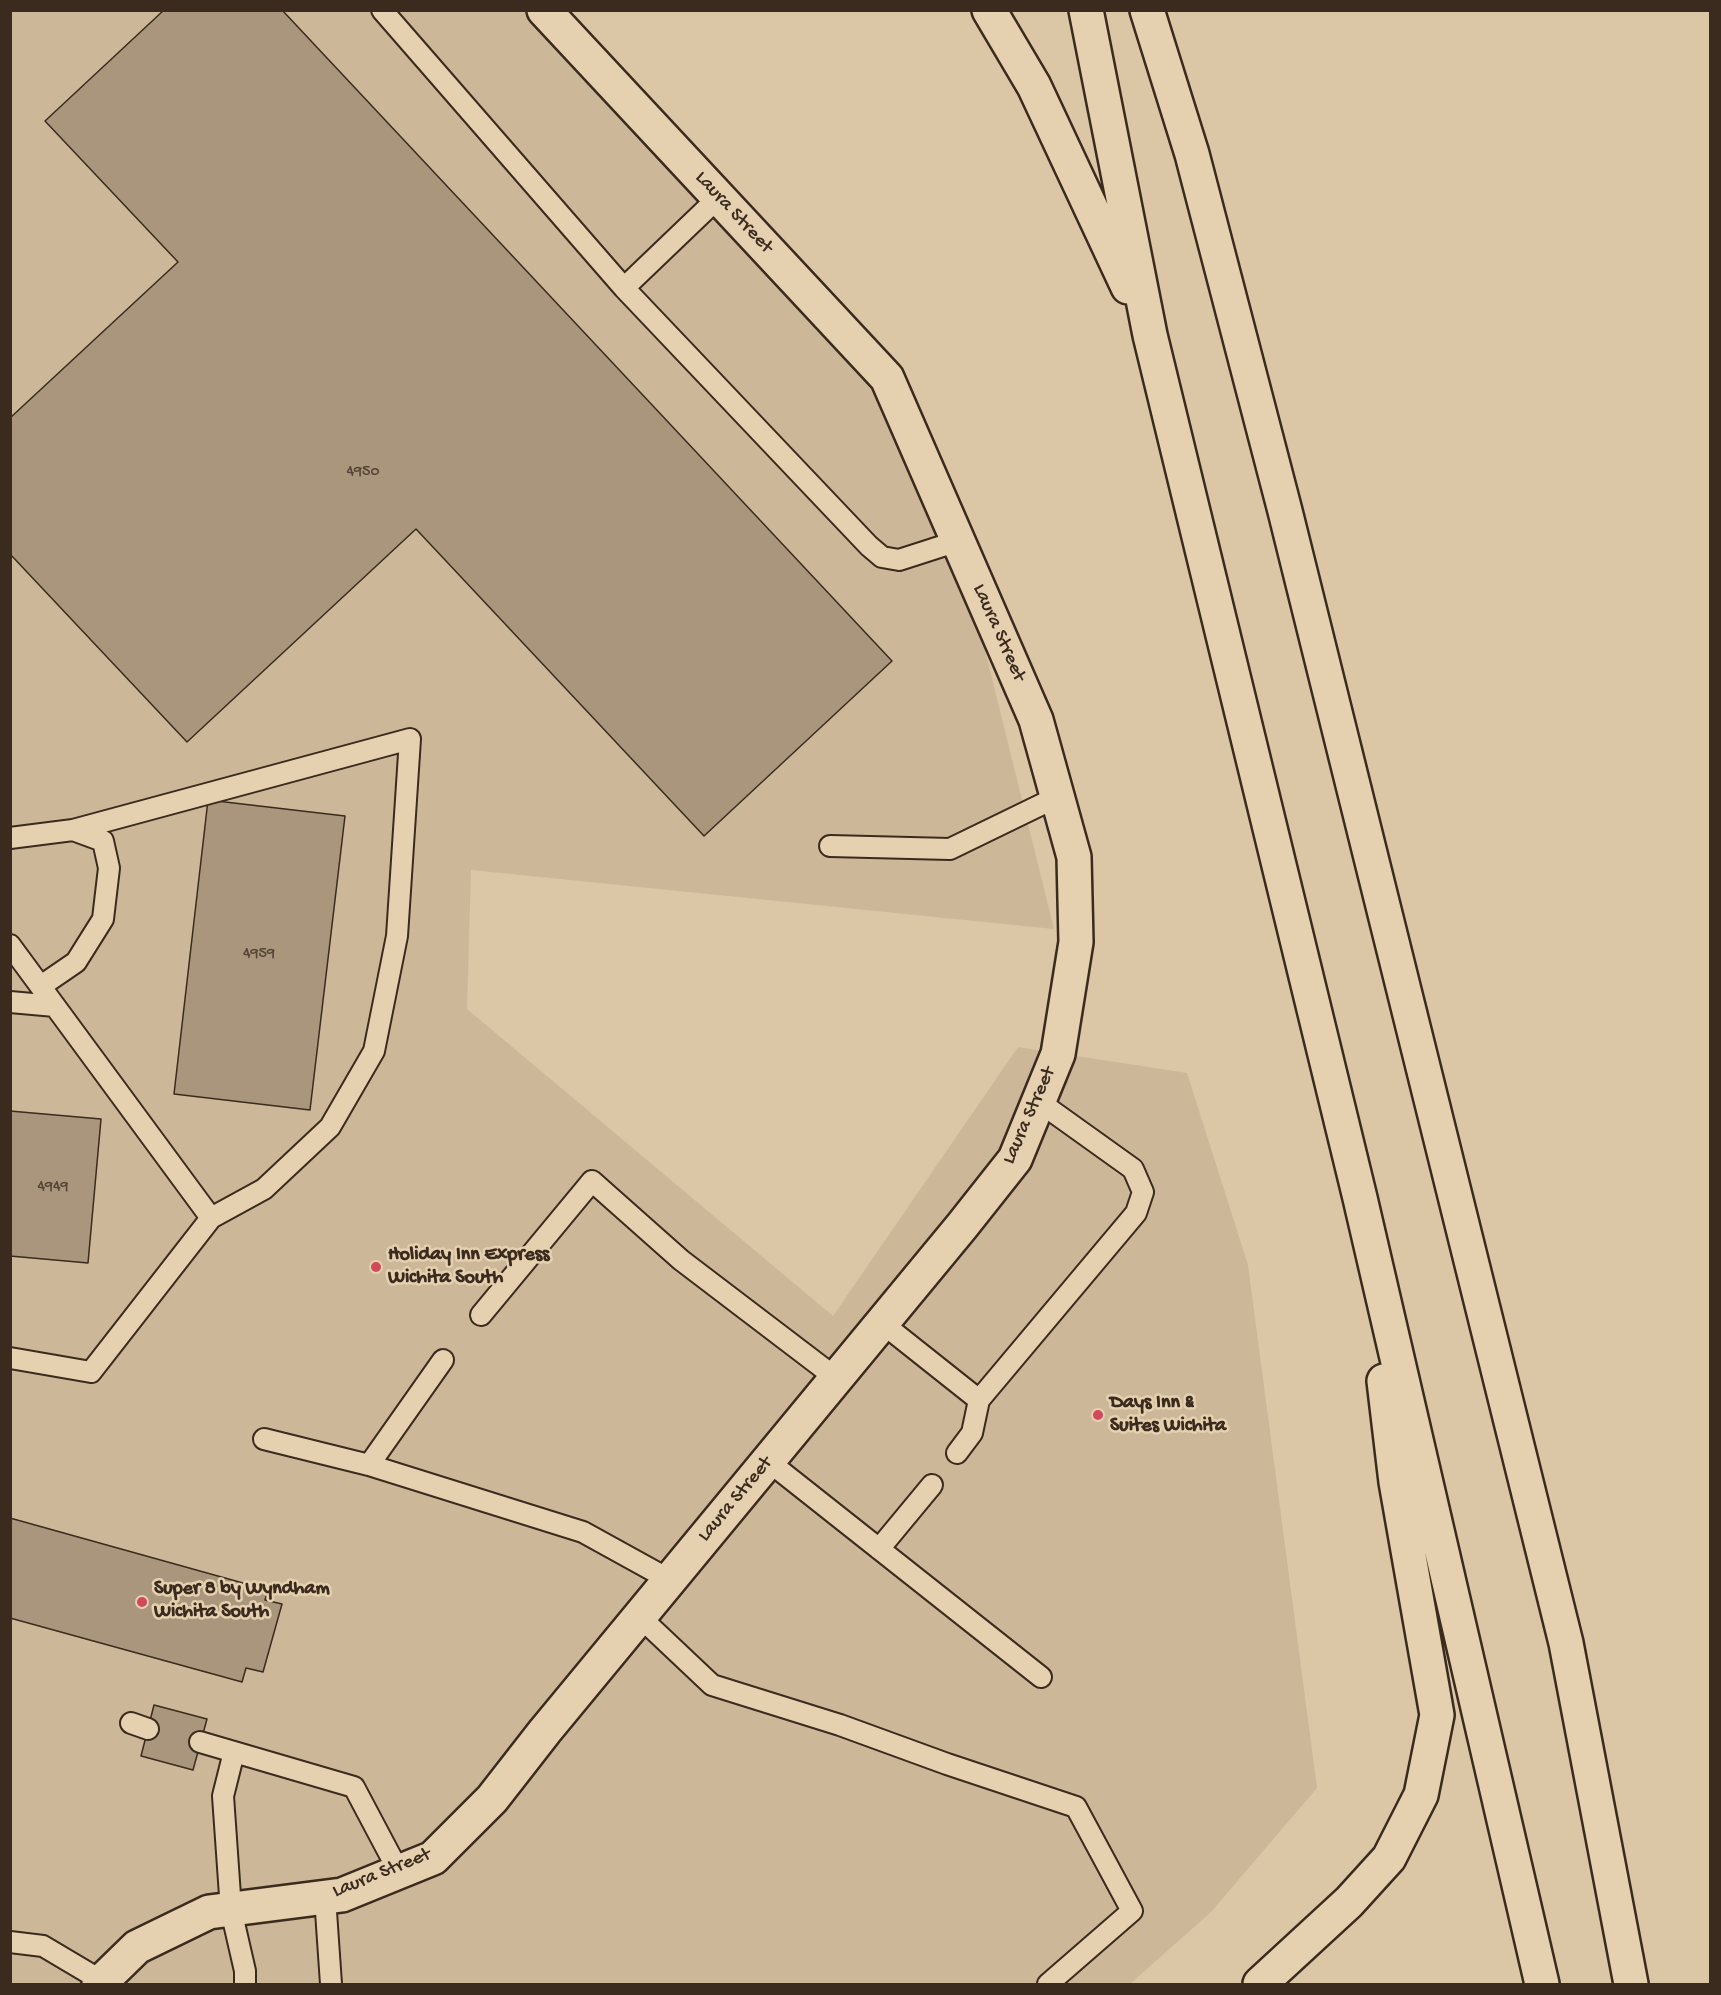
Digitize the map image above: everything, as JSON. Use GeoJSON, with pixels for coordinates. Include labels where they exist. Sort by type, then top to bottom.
{"type":"FeatureCollection","features":[{"type":"Feature","properties":{"kind":"main road","name":"Laura Street"},"geometry":{"type":"LineString","coordinates":[[101,1983],[137,1947],[209,1912],[342,1895],[433,1858],[492,1799],[1015,1159],[1058,1054],[1076,942],[1074,857],[1036,720],[887,378],[544,10]]}},
{"type":"Feature","properties":{"kind":"main road"},"geometry":{"type":"LineString","coordinates":[[989,10],[1034,86],[1150,334]]}},
{"type":"Feature","properties":{"kind":"main road"},"geometry":{"type":"LineString","coordinates":[[1086,10],[1150,334],[1360,1198],[1542,1984]]}},
{"type":"Feature","properties":{"kind":"main road"},"geometry":{"type":"LineString","coordinates":[[1147,10],[1192,154],[1285,511],[1566,1643],[1631,1984]]}},
{"type":"Feature","properties":{"kind":"main road"},"geometry":{"type":"LineString","coordinates":[[1171,10],[1192,154]]}},
{"type":"Feature","properties":{"kind":"main road"},"geometry":{"type":"LineString","coordinates":[[1260,1984],[1349,1902],[1389,1858],[1421,1795],[1437,1715],[1396,1482],[1360,1198]]}},
{"type":"Feature","properties":{"kind":"lane"},"geometry":{"type":"LineString","coordinates":[[382,10],[624,288],[869,546],[882,557],[898,560],[958,541]]}},
{"type":"Feature","properties":{"kind":"lane"},"geometry":{"type":"LineString","coordinates":[[624,288],[719,197]]}},
{"type":"Feature","properties":{"kind":"lane"},"geometry":{"type":"LineString","coordinates":[[10,838],[73,830],[410,739],[397,936],[374,1051],[330,1127],[264,1189],[211,1218],[91,1372],[10,1358]]}},
{"type":"Feature","properties":{"kind":"lane"},"geometry":{"type":"LineString","coordinates":[[830,846],[950,849],[1058,797]]}},
{"type":"Feature","properties":{"kind":"lane"},"geometry":{"type":"LineString","coordinates":[[41,986],[76,962],[103,919],[109,868],[103,841],[73,830]]}},
{"type":"Feature","properties":{"kind":"lane"},"geometry":{"type":"LineString","coordinates":[[10,945],[211,1218]]}},
{"type":"Feature","properties":{"kind":"lane"},"geometry":{"type":"LineString","coordinates":[[10,1002],[55,1006]]}},
{"type":"Feature","properties":{"kind":"lane"},"geometry":{"type":"LineString","coordinates":[[957,1453],[972,1433],[979,1400],[1136,1213],[1143,1192],[1133,1169],[1038,1101]]}},
{"type":"Feature","properties":{"kind":"lane"},"geometry":{"type":"LineString","coordinates":[[481,1315],[592,1181],[681,1260],[836,1378]]}},
{"type":"Feature","properties":{"kind":"lane"},"geometry":{"type":"LineString","coordinates":[[882,1323],[979,1400]]}},
{"type":"Feature","properties":{"kind":"lane"},"geometry":{"type":"LineString","coordinates":[[369,1465],[443,1360]]}},
{"type":"Feature","properties":{"kind":"lane"},"geometry":{"type":"LineString","coordinates":[[264,1439],[369,1465],[583,1532],[670,1580]]}},
{"type":"Feature","properties":{"kind":"lane"},"geometry":{"type":"LineString","coordinates":[[768,1461],[1041,1677]]}},
{"type":"Feature","properties":{"kind":"lane"},"geometry":{"type":"LineString","coordinates":[[879,1549],[932,1485]]}},
{"type":"Feature","properties":{"kind":"lane"},"geometry":{"type":"LineString","coordinates":[[640,1617],[712,1686],[840,1725],[1076,1807],[1132,1911],[1048,1984]]}},
{"type":"Feature","properties":{"kind":"lane"},"geometry":{"type":"LineString","coordinates":[[201,1742],[354,1787],[399,1872]]}},
{"type":"Feature","properties":{"kind":"lane"},"geometry":{"type":"LineString","coordinates":[[234,1752],[223,1796],[231,1910],[245,1971],[245,1984]]}},
{"type":"Feature","properties":{"kind":"lane"},"geometry":{"type":"LineString","coordinates":[[325,1897],[331,1984]]}},
{"type":"Feature","properties":{"kind":"lane"},"geometry":{"type":"LineString","coordinates":[[10,1942],[44,1946],[101,1983]]}},
{"type":"Feature","properties":{"kind":"shaded area"},"geometry":{"type":"Polygon","coordinates":[[[11,11],[544,11],[887,378],[958,541],[1054,929],[471,870],[467,1009],[833,1316],[1018,1047],[1187,1073],[1248,1265],[1317,1788],[1211,1912],[1130,1984],[11,1984],[11,11]]]}},
{"type":"Feature","properties":{"kind":"building"},"geometry":{"type":"Polygon","coordinates":[[[164,10],[282,10],[892,661],[704,836],[416,529],[187,742],[10,554],[10,418],[178,262],[45,121],[164,10]]]}},
{"type":"Feature","properties":{"kind":"building"},"geometry":{"type":"Polygon","coordinates":[[[208,800],[345,816],[310,1110],[174,1094],[208,800]]]}},
{"type":"Feature","properties":{"kind":"building"},"geometry":{"type":"Polygon","coordinates":[[[10,1111],[101,1119],[88,1263],[10,1256],[10,1111]]]}},
{"type":"Feature","properties":{"kind":"building","name":"Super 8 by Wyndham Wichita South"},"geometry":{"type":"Polygon","coordinates":[[[10,1518],[268,1590],[265,1600],[282,1604],[263,1672],[246,1668],[242,1682],[10,1618],[10,1518]]]}},
{"type":"Feature","properties":{"kind":"building"},"geometry":{"type":"Polygon","coordinates":[[[154,1705],[207,1719],[193,1770],[141,1756],[154,1705]]]}},
{"type":"Feature","properties":{"kind":"place","name":"Holiday Inn Express Wichita South"},"geometry":{"type":"Point","coordinates":[376,1267]}},
{"type":"Feature","properties":{"kind":"place","name":"Days Inn & Suites Wichita"},"geometry":{"type":"Point","coordinates":[1098,1415]}},
{"type":"Feature","properties":{"kind":"place","name":"Super 8 by Wyndham Wichita South"},"geometry":{"type":"Point","coordinates":[142,1602]}}]}
